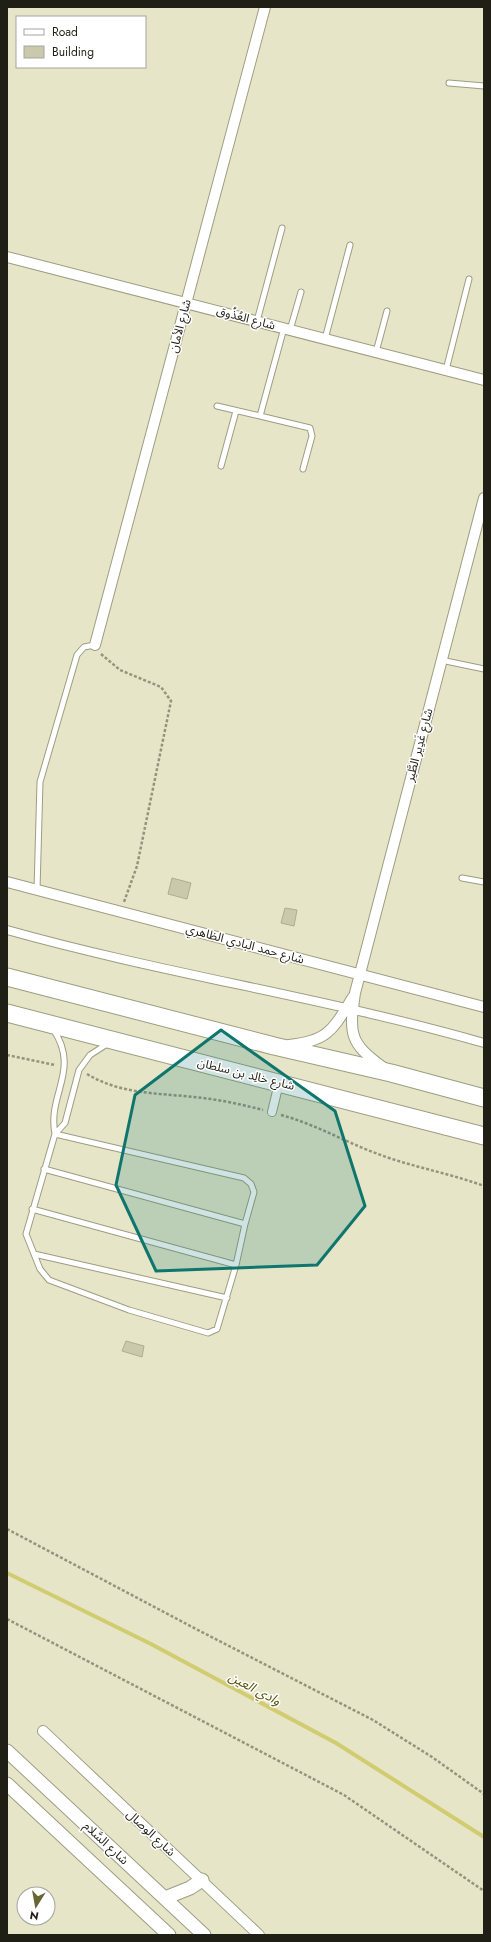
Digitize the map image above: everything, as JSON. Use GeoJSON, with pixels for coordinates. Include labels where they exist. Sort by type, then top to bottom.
{"type":"FeatureCollection","features":[{"type":"Feature","properties":{"kind":"main road"},"geometry":{"type":"LineString","coordinates":[[7,976],[274,1046],[391,1073],[484,1098]]}},
{"type":"Feature","properties":{"kind":"main road","name":"شارع خالِد بن سلطان"},"geometry":{"type":"LineString","coordinates":[[7,1013],[484,1136]]}},
{"type":"Feature","properties":{"kind":"street","name":"شارع الأمان"},"geometry":{"type":"LineString","coordinates":[[95,645],[265,7]]}},
{"type":"Feature","properties":{"kind":"street","name":"شارع العُذُوق"},"geometry":{"type":"LineString","coordinates":[[7,257],[484,380]]}},
{"type":"Feature","properties":{"kind":"street","name":"شارع غَدِير الطَّير"},"geometry":{"type":"LineString","coordinates":[[274,1046],[309,1043],[322,1036],[337,1023],[350,1008],[484,498]]}},
{"type":"Feature","properties":{"kind":"street","name":"شارع حمد البادي الظاهري"},"geometry":{"type":"LineString","coordinates":[[7,882],[484,1007]]}},
{"type":"Feature","properties":{"kind":"street"},"geometry":{"type":"LineString","coordinates":[[7,930],[137,962],[350,1008],[484,1043]]}},
{"type":"Feature","properties":{"kind":"street","name":"شارع غَدِير الطَّير"},"geometry":{"type":"LineString","coordinates":[[350,1008],[353,1036],[359,1048],[391,1073]]}},
{"type":"Feature","properties":{"kind":"street"},"geometry":{"type":"LineString","coordinates":[[272,1112],[279,1083]]}},
{"type":"Feature","properties":{"kind":"street","name":"شارع الوصال"},"geometry":{"type":"LineString","coordinates":[[43,1731],[259,1935]]}},
{"type":"Feature","properties":{"kind":"street","name":"شارع السَّلام"},"geometry":{"type":"LineString","coordinates":[[7,1751],[204,1935]]}},
{"type":"Feature","properties":{"kind":"street","name":"شارع السَّلام"},"geometry":{"type":"LineString","coordinates":[[7,1784],[169,1935]]}},
{"type":"Feature","properties":{"kind":"street"},"geometry":{"type":"LineString","coordinates":[[164,1898],[184,1890],[202,1880]]}},
{"type":"Feature","properties":{"kind":"lane"},"geometry":{"type":"LineString","coordinates":[[449,83],[484,86]]}},
{"type":"Feature","properties":{"kind":"lane"},"geometry":{"type":"LineString","coordinates":[[257,321],[282,228]]}},
{"type":"Feature","properties":{"kind":"lane"},"geometry":{"type":"LineString","coordinates":[[325,339],[350,244]]}},
{"type":"Feature","properties":{"kind":"lane"},"geometry":{"type":"LineString","coordinates":[[446,370],[469,279]]}},
{"type":"Feature","properties":{"kind":"lane"},"geometry":{"type":"LineString","coordinates":[[260,416],[287,329],[301,292]]}},
{"type":"Feature","properties":{"kind":"lane"},"geometry":{"type":"LineString","coordinates":[[376,352],[387,311]]}},
{"type":"Feature","properties":{"kind":"lane"},"geometry":{"type":"LineString","coordinates":[[217,406],[310,428],[312,436],[303,469]]}},
{"type":"Feature","properties":{"kind":"lane"},"geometry":{"type":"LineString","coordinates":[[221,466],[236,411]]}},
{"type":"Feature","properties":{"kind":"lane"},"geometry":{"type":"LineString","coordinates":[[38,890],[42,774],[76,655],[84,648],[95,645]]}},
{"type":"Feature","properties":{"kind":"lane"},"geometry":{"type":"LineString","coordinates":[[442,660],[484,669]]}},
{"type":"Feature","properties":{"kind":"lane"},"geometry":{"type":"LineString","coordinates":[[462,878],[484,882]]}},
{"type":"Feature","properties":{"kind":"lane"},"geometry":{"type":"LineString","coordinates":[[46,1023],[53,1030],[62,1045],[65,1068],[52,1120],[55,1134]]}},
{"type":"Feature","properties":{"kind":"lane"},"geometry":{"type":"LineString","coordinates":[[55,1134],[244,1178],[251,1184],[254,1192],[236,1265],[217,1329],[208,1333],[129,1310],[49,1280],[40,1269],[26,1234],[32,1209],[55,1134],[65,1123],[79,1070],[94,1052],[106,1044],[116,1041]]}},
{"type":"Feature","properties":{"kind":"lane"},"geometry":{"type":"LineString","coordinates":[[44,1169],[245,1224]]}},
{"type":"Feature","properties":{"kind":"lane"},"geometry":{"type":"LineString","coordinates":[[32,1209],[236,1265]]}},
{"type":"Feature","properties":{"kind":"lane"},"geometry":{"type":"LineString","coordinates":[[34,1254],[227,1298]]}},
{"type":"Feature","properties":{"kind":"path"},"geometry":{"type":"LineString","coordinates":[[95,645],[106,659],[120,670],[161,687],[171,701],[137,866],[120,911]]}},
{"type":"Feature","properties":{"kind":"path"},"geometry":{"type":"LineString","coordinates":[[7,1055],[65,1068]]}},
{"type":"Feature","properties":{"kind":"path"},"geometry":{"type":"LineString","coordinates":[[79,1070],[99,1081],[136,1091],[218,1100],[272,1112],[320,1128],[376,1154],[402,1163],[436,1171],[484,1186]]}},
{"type":"Feature","properties":{"kind":"path"},"geometry":{"type":"LineString","coordinates":[[7,1529],[196,1629],[373,1720],[432,1757],[484,1794]]}},
{"type":"Feature","properties":{"kind":"path"},"geometry":{"type":"LineString","coordinates":[[7,1619],[344,1795],[484,1891]]}},
{"type":"Feature","properties":{"kind":"highlighted area"},"geometry":{"type":"Polygon","coordinates":[[[221,1030],[335,1111],[365,1206],[317,1265],[156,1271],[116,1185],[135,1095],[221,1030]]]}},
{"type":"Feature","properties":{"kind":"building"},"geometry":{"type":"Polygon","coordinates":[[[172,878],[191,883],[187,899],[168,894],[172,878]]]}},
{"type":"Feature","properties":{"kind":"building"},"geometry":{"type":"Polygon","coordinates":[[[285,908],[297,910],[294,926],[281,923],[285,908]]]}},
{"type":"Feature","properties":{"kind":"building"},"geometry":{"type":"Polygon","coordinates":[[[126,1341],[144,1346],[142,1357],[122,1351],[126,1341]]]}},
{"type":"Feature","properties":{"kind":"waterway","name":"وادي العين"},"geometry":{"type":"LineString","coordinates":[[7,1573],[151,1644],[336,1743],[484,1837]]}}]}
